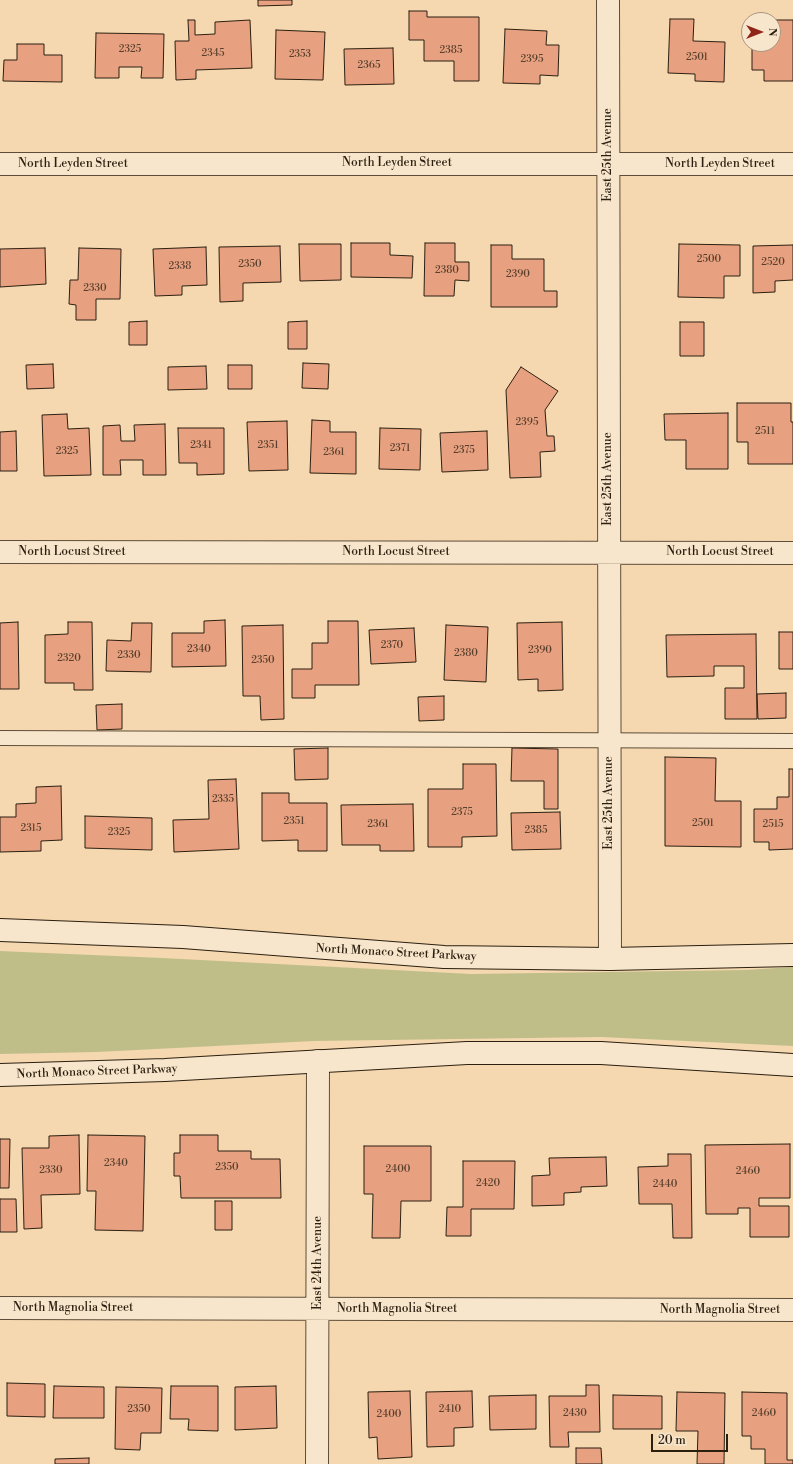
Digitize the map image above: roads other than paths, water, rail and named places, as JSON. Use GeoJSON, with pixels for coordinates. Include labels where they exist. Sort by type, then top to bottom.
{"type":"FeatureCollection","features":[{"type":"Feature","properties":{"kind":"street","name":"East 25th Avenue"},"geometry":{"type":"LineString","coordinates":[[608,0],[610,959]]}},
{"type":"Feature","properties":{"kind":"street","name":"North Leyden Street"},"geometry":{"type":"LineString","coordinates":[[0,164],[793,164]]}},
{"type":"Feature","properties":{"kind":"street","name":"North Locust Street"},"geometry":{"type":"LineString","coordinates":[[0,552],[793,552]]}},
{"type":"Feature","properties":{"kind":"street","name":"North Monaco Street Parkway"},"geometry":{"type":"LineString","coordinates":[[0,930],[183,938],[444,957],[610,959],[793,955]]}},
{"type":"Feature","properties":{"kind":"street","name":"North Monaco Street Parkway"},"geometry":{"type":"LineString","coordinates":[[0,1075],[165,1070],[467,1053],[602,1053],[793,1065]]}},
{"type":"Feature","properties":{"kind":"street","name":"East 24th Avenue"},"geometry":{"type":"LineString","coordinates":[[317,1464],[318,1062]]}},
{"type":"Feature","properties":{"kind":"street","name":"North Magnolia Street"},"geometry":{"type":"LineString","coordinates":[[0,1308],[793,1310]]}},
{"type":"Feature","properties":{"kind":"lane"},"geometry":{"type":"LineString","coordinates":[[0,738],[793,742]]}}]}
